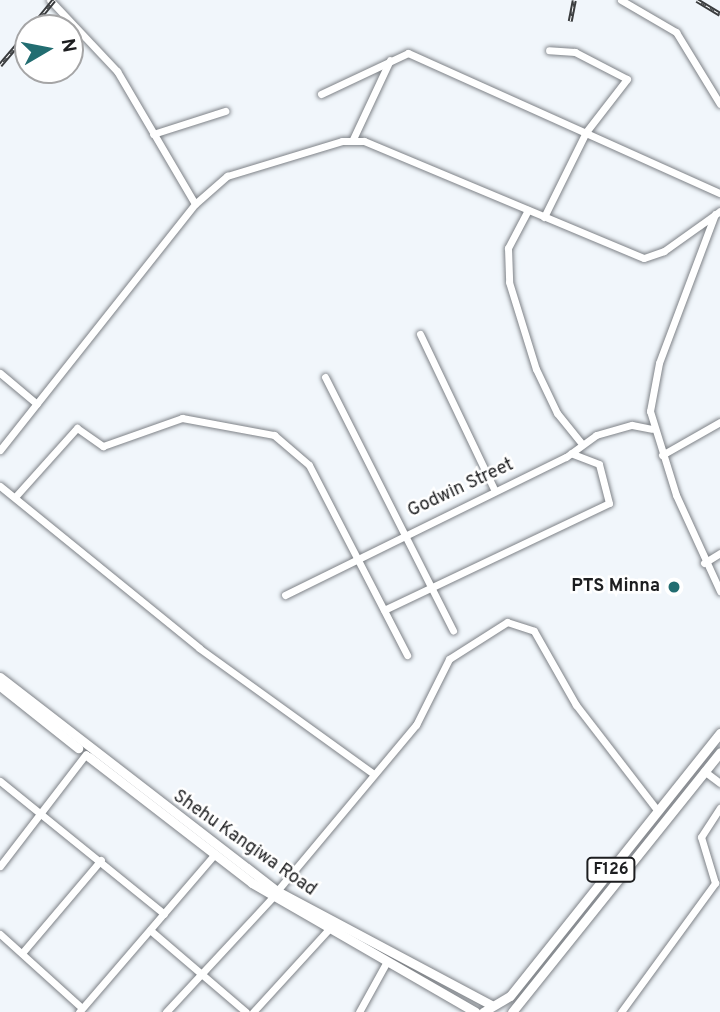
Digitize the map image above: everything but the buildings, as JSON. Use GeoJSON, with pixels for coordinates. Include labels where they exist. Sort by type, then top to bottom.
{"type":"FeatureCollection","features":[{"type":"Feature","properties":{"kind":"main road","name":"Shehu Kangiwa Road"},"geometry":{"type":"LineString","coordinates":[[0,677],[275,894],[495,1004]]}},
{"type":"Feature","properties":{"kind":"main road","name":"Shehu Kangiwa Road"},"geometry":{"type":"LineString","coordinates":[[0,686],[213,856],[328,930],[475,1012]]}},
{"type":"Feature","properties":{"kind":"main road","name":"F126"},"geometry":{"type":"LineString","coordinates":[[483,1012],[495,1004],[604,879],[720,733]]}},
{"type":"Feature","properties":{"kind":"main road","name":"F126"},"geometry":{"type":"LineString","coordinates":[[495,1004],[511,1012],[720,752]]}},
{"type":"Feature","properties":{"kind":"main road"},"geometry":{"type":"LineString","coordinates":[[604,879],[613,886]]}},
{"type":"Feature","properties":{"kind":"street"},"geometry":{"type":"LineString","coordinates":[[50,0],[100,49],[195,204]]}},
{"type":"Feature","properties":{"kind":"street"},"geometry":{"type":"LineString","coordinates":[[621,0],[676,32],[720,104]]}},
{"type":"Feature","properties":{"kind":"street"},"geometry":{"type":"LineString","coordinates":[[544,217],[586,132],[626,76],[569,50],[549,50]]}},
{"type":"Feature","properties":{"kind":"street"},"geometry":{"type":"LineString","coordinates":[[321,94],[394,54],[408,53],[720,193]]}},
{"type":"Feature","properties":{"kind":"street"},"geometry":{"type":"LineString","coordinates":[[353,139],[394,54]]}},
{"type":"Feature","properties":{"kind":"street"},"geometry":{"type":"LineString","coordinates":[[153,134],[225,111]]}},
{"type":"Feature","properties":{"kind":"street"},"geometry":{"type":"LineString","coordinates":[[0,450],[195,204],[227,176],[353,139],[644,258],[664,251],[718,212]]}},
{"type":"Feature","properties":{"kind":"street"},"geometry":{"type":"LineString","coordinates":[[528,210],[508,248],[509,282],[536,369],[557,413],[582,444]]}},
{"type":"Feature","properties":{"kind":"street"},"geometry":{"type":"LineString","coordinates":[[718,212],[659,363],[651,395],[652,429],[704,564],[720,591]]}},
{"type":"Feature","properties":{"kind":"street"},"geometry":{"type":"LineString","coordinates":[[420,334],[495,491]]}},
{"type":"Feature","properties":{"kind":"street"},"geometry":{"type":"LineString","coordinates":[[0,373],[37,404]]}},
{"type":"Feature","properties":{"kind":"street"},"geometry":{"type":"LineString","coordinates":[[324,377],[453,630]]}},
{"type":"Feature","properties":{"kind":"street"},"geometry":{"type":"LineString","coordinates":[[15,497],[77,428],[103,446],[169,419],[228,422],[274,435],[299,454],[358,557],[407,655]]}},
{"type":"Feature","properties":{"kind":"street"},"geometry":{"type":"LineString","coordinates":[[662,455],[720,422]]}},
{"type":"Feature","properties":{"kind":"street","name":"Godwin Street"},"geometry":{"type":"LineString","coordinates":[[285,595],[403,533],[571,453],[582,444],[623,427],[652,429]]}},
{"type":"Feature","properties":{"kind":"street"},"geometry":{"type":"LineString","coordinates":[[384,610],[609,503],[599,464],[571,453]]}},
{"type":"Feature","properties":{"kind":"street"},"geometry":{"type":"LineString","coordinates":[[0,486],[199,648],[372,772]]}},
{"type":"Feature","properties":{"kind":"street"},"geometry":{"type":"LineString","coordinates":[[704,564],[720,553]]}},
{"type":"Feature","properties":{"kind":"street"},"geometry":{"type":"LineString","coordinates":[[166,1012],[205,975],[275,894],[372,772],[416,725],[449,659],[517,620],[534,631],[576,705],[658,811]]}},
{"type":"Feature","properties":{"kind":"street"},"geometry":{"type":"LineString","coordinates":[[0,866],[86,754]]}},
{"type":"Feature","properties":{"kind":"street"},"geometry":{"type":"LineString","coordinates":[[704,771],[720,783]]}},
{"type":"Feature","properties":{"kind":"street"},"geometry":{"type":"LineString","coordinates":[[0,780],[39,815],[101,860],[164,914]]}},
{"type":"Feature","properties":{"kind":"street"},"geometry":{"type":"LineString","coordinates":[[621,1012],[681,939],[718,875],[701,838],[720,808]]}},
{"type":"Feature","properties":{"kind":"street"},"geometry":{"type":"LineString","coordinates":[[0,934],[81,1010],[213,856]]}},
{"type":"Feature","properties":{"kind":"street"},"geometry":{"type":"LineString","coordinates":[[22,953],[101,860]]}},
{"type":"Feature","properties":{"kind":"street"},"geometry":{"type":"LineString","coordinates":[[150,930],[246,1012]]}},
{"type":"Feature","properties":{"kind":"street"},"geometry":{"type":"LineString","coordinates":[[253,1012],[328,930]]}},
{"type":"Feature","properties":{"kind":"street"},"geometry":{"type":"LineString","coordinates":[[359,1012],[386,963]]}},
{"type":"Feature","properties":{"kind":"railway"},"geometry":{"type":"LineString","coordinates":[[42,14],[54,0]]}},
{"type":"Feature","properties":{"kind":"railway"},"geometry":{"type":"LineString","coordinates":[[570,21],[574,0]]}},
{"type":"Feature","properties":{"kind":"railway"},"geometry":{"type":"LineString","coordinates":[[697,0],[720,14]]}},
{"type":"Feature","properties":{"kind":"railway"},"geometry":{"type":"LineString","coordinates":[[0,65],[14,48]]}},
{"type":"Feature","properties":{"kind":"place","name":"PTS Minna"},"geometry":{"type":"Point","coordinates":[674,587]}}]}
